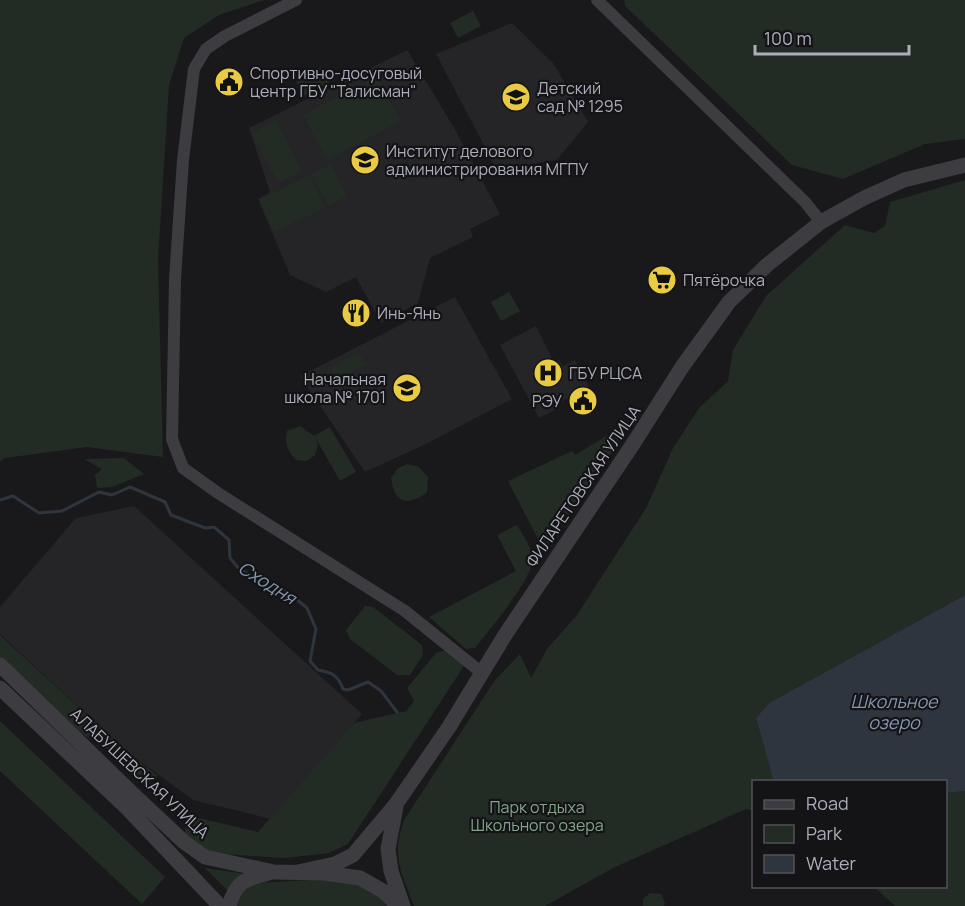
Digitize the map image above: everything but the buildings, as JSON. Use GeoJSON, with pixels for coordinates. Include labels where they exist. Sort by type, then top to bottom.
{"type":"FeatureCollection","features":[{"type":"Feature","properties":{"kind":"street"},"geometry":{"type":"LineString","coordinates":[[296,0],[225,36],[206,49],[194,69],[183,160],[175,279],[172,439],[183,468],[218,493],[405,611],[482,673]]}},
{"type":"Feature","properties":{"kind":"street"},"geometry":{"type":"LineString","coordinates":[[597,0],[805,202],[821,222]]}},
{"type":"Feature","properties":{"kind":"street","name":"ФИЛАРЕТОВСКАЯ УЛИЦА"},"geometry":{"type":"LineString","coordinates":[[298,872],[335,864],[353,855],[396,804],[454,719],[682,367],[729,302],[767,265],[821,222],[864,198],[904,180],[965,165]]}},
{"type":"Feature","properties":{"kind":"street","name":"АЛАБУШЕВСКАЯ УЛИЦА"},"geometry":{"type":"LineString","coordinates":[[0,665],[184,842],[205,857],[274,872],[360,878],[382,891],[398,906]]}},
{"type":"Feature","properties":{"kind":"street","name":"АЛАБУШЕВСКАЯ УЛИЦА"},"geometry":{"type":"LineString","coordinates":[[0,688],[127,808],[220,906]]}},
{"type":"Feature","properties":{"kind":"street","name":"ФИЛАРЕТОВСКАЯ УЛИЦА"},"geometry":{"type":"LineString","coordinates":[[396,804],[388,849],[391,872],[403,906]]}},
{"type":"Feature","properties":{"kind":"street","name":"АЛАБУШЕВСКАЯ УЛИЦА"},"geometry":{"type":"LineString","coordinates":[[229,906],[234,890],[246,879],[274,872]]}},
{"type":"Feature","properties":{"kind":"shaded area","name":"Детский сад № 1295"},"geometry":{"type":"Polygon","coordinates":[[[512,23],[553,63],[588,122],[557,160],[497,170],[436,54],[512,23]]]}},
{"type":"Feature","properties":{"kind":"shaded area","name":"Институт делового администрирования МГПУ"},"geometry":{"type":"Polygon","coordinates":[[[407,50],[453,126],[500,214],[470,229],[473,237],[430,258],[418,303],[381,323],[356,277],[326,292],[290,275],[258,199],[270,192],[249,128],[407,50]]]}},
{"type":"Feature","properties":{"kind":"shaded area","name":"Начальная школа № 1701"},"geometry":{"type":"Polygon","coordinates":[[[455,297],[512,399],[426,444],[365,472],[300,376],[455,297]]]}},
{"type":"Feature","properties":{"kind":"shaded area","name":"ГБУ РЦСА"},"geometry":{"type":"Polygon","coordinates":[[[536,326],[554,362],[559,360],[563,366],[575,360],[589,387],[553,406],[555,410],[539,418],[500,345],[536,326]]]}},
{"type":"Feature","properties":{"kind":"shaded area"},"geometry":{"type":"Polygon","coordinates":[[[134,506],[362,714],[271,819],[193,800],[125,750],[0,634],[0,607],[76,518],[134,506]]]}},
{"type":"Feature","properties":{"kind":"green space"},"geometry":{"type":"Polygon","coordinates":[[[0,0],[264,0],[219,15],[184,38],[169,85],[158,259],[163,457],[87,447],[5,458],[0,461],[0,0]]]}},
{"type":"Feature","properties":{"kind":"green space"},"geometry":{"type":"Polygon","coordinates":[[[624,0],[965,0],[965,139],[925,144],[843,179],[792,165],[625,6],[624,0]]]}},
{"type":"Feature","properties":{"kind":"green space"},"geometry":{"type":"Polygon","coordinates":[[[473,11],[481,26],[458,38],[450,23],[473,11]]]}},
{"type":"Feature","properties":{"kind":"green space"},"geometry":{"type":"Polygon","coordinates":[[[321,67],[329,82],[304,96],[296,81],[321,67]]]}},
{"type":"Feature","properties":{"kind":"green space"},"geometry":{"type":"Polygon","coordinates":[[[377,76],[401,121],[327,160],[303,115],[377,76]]]}},
{"type":"Feature","properties":{"kind":"green space"},"geometry":{"type":"Polygon","coordinates":[[[276,120],[302,171],[278,183],[252,133],[276,120]]]}},
{"type":"Feature","properties":{"kind":"green space"},"geometry":{"type":"Polygon","coordinates":[[[331,164],[347,196],[328,206],[311,174],[331,164]]]}},
{"type":"Feature","properties":{"kind":"green space"},"geometry":{"type":"Polygon","coordinates":[[[310,175],[325,208],[274,232],[259,200],[310,175]]]}},
{"type":"Feature","properties":{"kind":"green space","name":"Парк отдыха Школьного озера"},"geometry":{"type":"Polygon","coordinates":[[[965,180],[965,595],[769,703],[756,718],[774,780],[752,780],[752,811],[746,809],[615,867],[545,906],[414,906],[399,864],[398,844],[404,820],[495,680],[520,654],[531,678],[547,649],[577,615],[646,508],[673,448],[699,408],[728,381],[733,350],[766,296],[845,225],[874,233],[885,226],[890,202],[965,180]]]}},
{"type":"Feature","properties":{"kind":"green space"},"geometry":{"type":"Polygon","coordinates":[[[509,292],[520,311],[501,321],[491,302],[509,292]]]}},
{"type":"Feature","properties":{"kind":"green space"},"geometry":{"type":"Polygon","coordinates":[[[359,353],[365,365],[338,379],[331,367],[359,353]]]}},
{"type":"Feature","properties":{"kind":"green space"},"geometry":{"type":"Polygon","coordinates":[[[300,426],[314,436],[330,427],[356,472],[340,481],[315,437],[318,445],[315,455],[307,461],[296,460],[287,447],[286,435],[287,431],[300,426]]]}},
{"type":"Feature","properties":{"kind":"green space"},"geometry":{"type":"Polygon","coordinates":[[[615,431],[619,442],[548,545],[540,543],[508,481],[572,451],[575,455],[615,431]]]}},
{"type":"Feature","properties":{"kind":"green space"},"geometry":{"type":"Polygon","coordinates":[[[124,458],[144,474],[112,487],[97,488],[95,475],[102,469],[84,459],[124,458]]]}},
{"type":"Feature","properties":{"kind":"green space"},"geometry":{"type":"Polygon","coordinates":[[[407,464],[419,467],[428,477],[427,493],[407,501],[399,498],[395,493],[391,478],[398,468],[407,464]]]}},
{"type":"Feature","properties":{"kind":"green space"},"geometry":{"type":"Polygon","coordinates":[[[517,525],[531,551],[533,559],[531,568],[509,605],[490,630],[475,648],[466,649],[429,617],[516,571],[497,535],[517,525]]]}},
{"type":"Feature","properties":{"kind":"green space"},"geometry":{"type":"Polygon","coordinates":[[[365,606],[373,607],[422,645],[423,655],[410,675],[397,675],[350,639],[346,630],[365,606]]]}},
{"type":"Feature","properties":{"kind":"green space"},"geometry":{"type":"Polygon","coordinates":[[[0,635],[126,751],[158,776],[148,784],[109,750],[76,730],[0,658],[0,635]]]}},
{"type":"Feature","properties":{"kind":"green space"},"geometry":{"type":"Polygon","coordinates":[[[446,650],[464,666],[348,844],[329,853],[284,858],[207,853],[185,834],[186,815],[258,832],[354,723],[406,711],[414,701],[407,688],[436,653],[446,650]]]}},
{"type":"Feature","properties":{"kind":"green space"},"geometry":{"type":"Polygon","coordinates":[[[0,721],[165,877],[142,904],[0,771],[0,721]]]}},
{"type":"Feature","properties":{"kind":"green space"},"geometry":{"type":"Polygon","coordinates":[[[965,791],[965,906],[895,906],[875,888],[947,888],[947,793],[965,791]]]}},
{"type":"Feature","properties":{"kind":"green space"},"geometry":{"type":"Polygon","coordinates":[[[205,868],[246,874],[229,892],[205,868]]]}},
{"type":"Feature","properties":{"kind":"green space"},"geometry":{"type":"Polygon","coordinates":[[[310,880],[342,882],[363,887],[372,891],[386,906],[235,906],[239,894],[254,883],[310,880]]]}},
{"type":"Feature","properties":{"kind":"green space"},"geometry":{"type":"Polygon","coordinates":[[[650,893],[661,894],[664,906],[643,906],[643,899],[650,893]]]}},
{"type":"Feature","properties":{"kind":"water","name":"Школьное озеро"},"geometry":{"type":"Polygon","coordinates":[[[965,595],[965,791],[947,793],[947,780],[774,780],[756,718],[769,703],[965,595]]]}},
{"type":"Feature","properties":{"kind":"waterway","name":"Сходня"},"geometry":{"type":"LineString","coordinates":[[0,500],[13,496],[39,513],[62,511],[99,492],[112,495],[130,487],[165,502],[171,515],[205,528],[214,527],[229,540],[230,558],[240,570],[289,593],[307,608],[316,629],[310,661],[318,670],[334,675],[343,689],[348,690],[368,682],[381,691],[397,712]]}},
{"type":"Feature","properties":{"kind":"place","name":"Спортивно-досуговый центр ГБУ \"Талисман\""},"geometry":{"type":"Point","coordinates":[229,82]}},
{"type":"Feature","properties":{"kind":"place","name":"Детский сад № 1295"},"geometry":{"type":"Point","coordinates":[516,97]}},
{"type":"Feature","properties":{"kind":"place","name":"Институт делового администрирования МГПУ"},"geometry":{"type":"Point","coordinates":[365,160]}},
{"type":"Feature","properties":{"kind":"place","name":"Пятёрочка"},"geometry":{"type":"Point","coordinates":[662,280]}},
{"type":"Feature","properties":{"kind":"place","name":"Инь-Янь"},"geometry":{"type":"Point","coordinates":[356,313]}},
{"type":"Feature","properties":{"kind":"place","name":"ГБУ РЦСА"},"geometry":{"type":"Point","coordinates":[548,373]}},
{"type":"Feature","properties":{"kind":"place","name":"Начальная школа № 1701"},"geometry":{"type":"Point","coordinates":[407,388]}},
{"type":"Feature","properties":{"kind":"place","name":"РЭУ"},"geometry":{"type":"Point","coordinates":[583,401]}}]}
